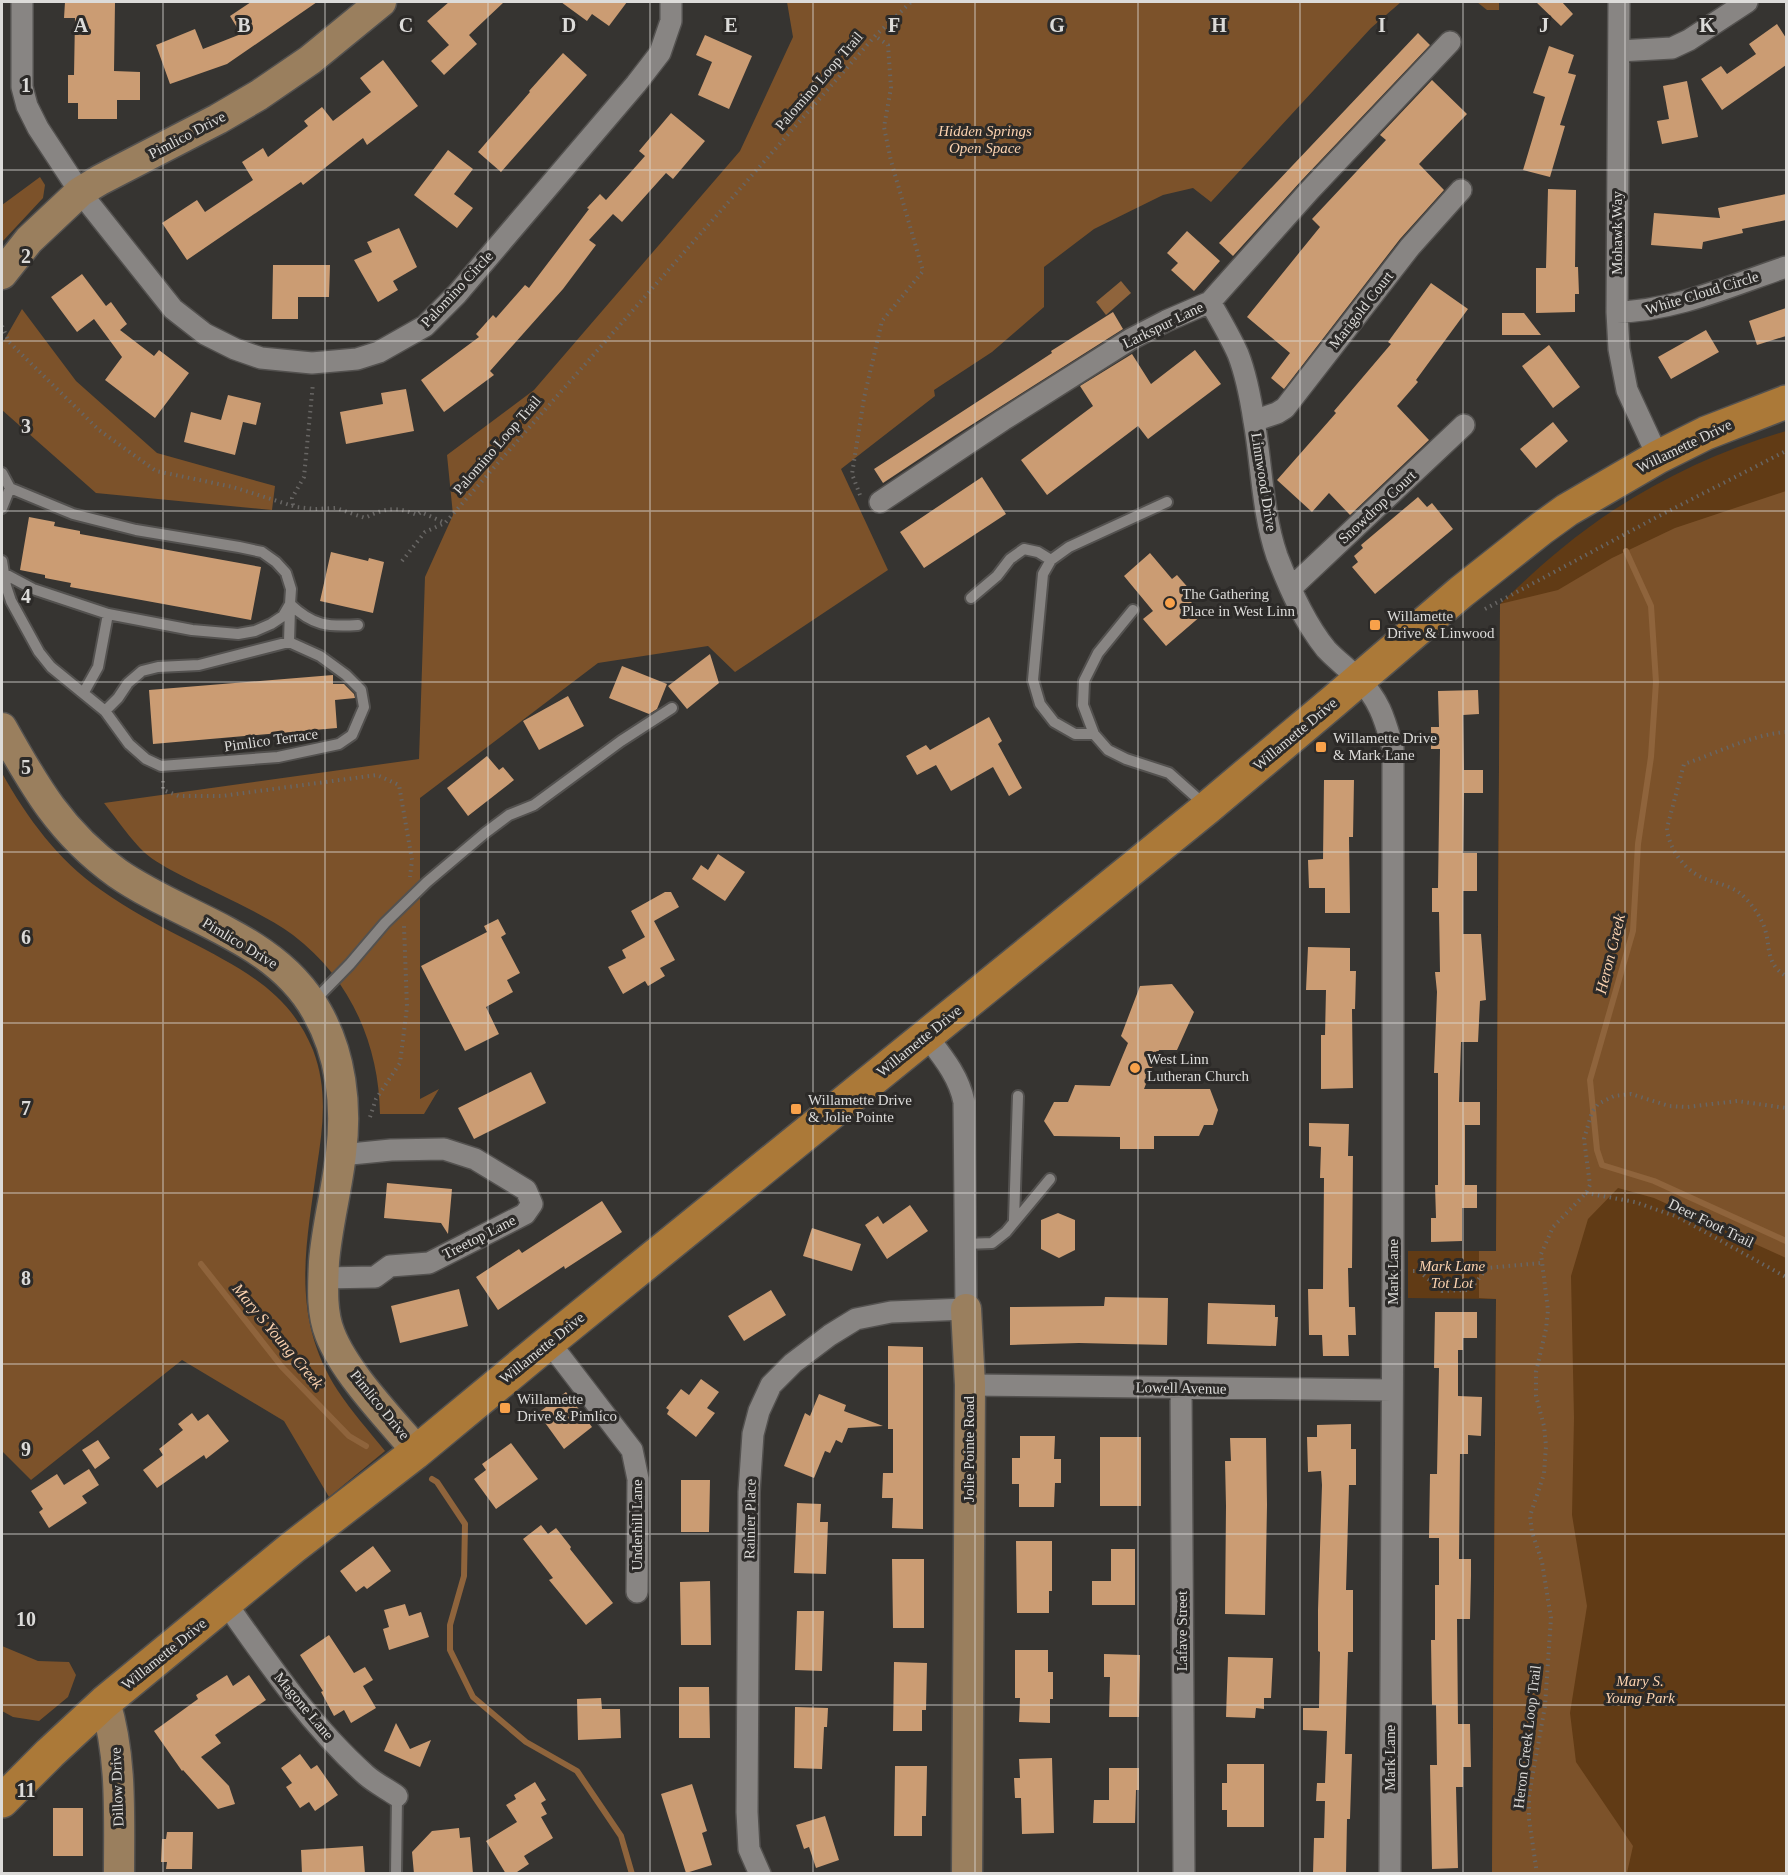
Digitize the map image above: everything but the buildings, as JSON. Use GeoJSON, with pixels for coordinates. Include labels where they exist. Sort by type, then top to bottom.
{"type":"FeatureCollection","features":[{"type":"Feature","properties":{"kind":"main road","name":"Willamette Drive"},"geometry":{"type":"LineString","coordinates":[[2,1801],[105,1702],[1207,808],[1461,592],[1567,510],[1658,457],[1706,433],[1786,402]]}},
{"type":"Feature","properties":{"kind":"street","name":"Palomino Circle"},"geometry":{"type":"LineString","coordinates":[[22,2],[22,87],[27,106],[38,128],[80,192],[173,309],[205,334],[236,349],[261,358],[312,363],[357,358],[379,352],[425,326],[457,294],[660,53],[671,21],[671,2]]}},
{"type":"Feature","properties":{"kind":"street","name":"Pimlico Drive"},"geometry":{"type":"LineString","coordinates":[[2,274],[29,240],[80,192],[259,95],[310,60],[381,2]]}},
{"type":"Feature","properties":{"kind":"street","name":"Mohawk Way"},"geometry":{"type":"LineString","coordinates":[[1619,2],[1617,312],[1619,349],[1627,390],[1658,457]]}},
{"type":"Feature","properties":{"kind":"street"},"geometry":{"type":"LineString","coordinates":[[1619,51],[1672,48],[1689,40],[1747,2]]}},
{"type":"Feature","properties":{"kind":"street","name":"Larkspur Lane"},"geometry":{"type":"LineString","coordinates":[[880,502],[1131,339],[1210,302],[1310,190],[1450,42]]}},
{"type":"Feature","properties":{"kind":"street","name":"Marigold Court"},"geometry":{"type":"LineString","coordinates":[[1254,421],[1285,408],[1410,247],[1461,190]]}},
{"type":"Feature","properties":{"kind":"street","name":"White Cloud Circle"},"geometry":{"type":"LineString","coordinates":[[1617,312],[1639,312],[1664,308],[1786,267]]}},
{"type":"Feature","properties":{"kind":"street","name":"Linnwood Drive"},"geometry":{"type":"LineString","coordinates":[[1210,302],[1239,357],[1254,421],[1264,501],[1277,554],[1311,628],[1334,658],[1359,679]]}},
{"type":"Feature","properties":{"kind":"street","name":"Snowdrop Court"},"geometry":{"type":"LineString","coordinates":[[1291,588],[1464,425]]}},
{"type":"Feature","properties":{"kind":"street","name":"Mark Lane"},"geometry":{"type":"LineString","coordinates":[[1359,679],[1376,699],[1393,748],[1390,1874]]}},
{"type":"Feature","properties":{"kind":"street","name":"Pimlico Drive"},"geometry":{"type":"LineString","coordinates":[[2,728],[51,810],[76,840],[133,883],[256,949],[282,968],[312,1003],[332,1044],[337,1061],[343,1104],[341,1155],[328,1230],[323,1278],[329,1333],[339,1352],[370,1395],[417,1451]]}},
{"type":"Feature","properties":{"kind":"street","name":"Jolie Pointe Road"},"geometry":{"type":"LineString","coordinates":[[926,1035],[951,1070],[964,1102],[966,1309],[970,1385],[967,1874]]}},
{"type":"Feature","properties":{"kind":"street","name":"Treetop Lane"},"geometry":{"type":"LineString","coordinates":[[323,1278],[375,1277],[390,1266],[429,1263],[525,1214],[532,1204],[526,1190],[475,1159],[444,1149],[391,1150],[341,1155]]}},
{"type":"Feature","properties":{"kind":"street","name":"Rainier Place"},"geometry":{"type":"LineString","coordinates":[[760,1874],[749,1849],[747,1812],[749,1492],[753,1434],[759,1411],[771,1385],[793,1363],[856,1319],[891,1312],[966,1309]]}},
{"type":"Feature","properties":{"kind":"street","name":"Underhill Lane"},"geometry":{"type":"LineString","coordinates":[[549,1342],[632,1450],[638,1479],[637,1592]]}},
{"type":"Feature","properties":{"kind":"street","name":"Lowell Avenue"},"geometry":{"type":"LineString","coordinates":[[970,1385],[1392,1390]]}},
{"type":"Feature","properties":{"kind":"street","name":"Lafave Street"},"geometry":{"type":"LineString","coordinates":[[1181,1388],[1184,1874]]}},
{"type":"Feature","properties":{"kind":"street","name":"Magone Lane"},"geometry":{"type":"LineString","coordinates":[[226,1603],[275,1672],[332,1741],[368,1776],[397,1796]]}},
{"type":"Feature","properties":{"kind":"street","name":"Dillow Drive"},"geometry":{"type":"LineString","coordinates":[[105,1702],[113,1730],[118,1763],[119,1874]]}},
{"type":"Feature","properties":{"kind":"lane"},"geometry":{"type":"LineString","coordinates":[[2,473],[10,488],[73,514],[136,530],[262,552],[286,573],[291,589],[289,642],[210,663],[158,667],[142,671],[128,683],[105,711]]}},
{"type":"Feature","properties":{"kind":"lane"},"geometry":{"type":"LineString","coordinates":[[2,508],[10,488]]}},
{"type":"Feature","properties":{"kind":"lane"},"geometry":{"type":"LineString","coordinates":[[1094,734],[1075,734],[1054,722],[1040,704],[1033,680],[1043,574],[1051,560],[1069,547],[1167,502]]}},
{"type":"Feature","properties":{"kind":"lane"},"geometry":{"type":"LineString","coordinates":[[971,598],[997,576],[1010,559],[1024,549],[1038,552],[1051,560]]}},
{"type":"Feature","properties":{"kind":"lane"},"geometry":{"type":"LineString","coordinates":[[2,561],[11,602],[39,652],[51,667],[105,711],[129,744],[146,759],[161,766]]}},
{"type":"Feature","properties":{"kind":"lane"},"geometry":{"type":"LineString","coordinates":[[3,573],[33,589],[108,614],[192,630],[238,634],[255,631],[283,616],[290,604]]}},
{"type":"Feature","properties":{"kind":"lane"},"geometry":{"type":"LineString","coordinates":[[290,604],[309,619],[319,623],[333,627],[358,625]]}},
{"type":"Feature","properties":{"kind":"lane"},"geometry":{"type":"LineString","coordinates":[[1133,610],[1098,653],[1084,681],[1083,705],[1094,734],[1108,750],[1126,759],[1169,773],[1207,808]]}},
{"type":"Feature","properties":{"kind":"lane"},"geometry":{"type":"LineString","coordinates":[[84,692],[98,667],[108,614]]}},
{"type":"Feature","properties":{"kind":"lane","name":"Pimlico Terrace"},"geometry":{"type":"LineString","coordinates":[[161,766],[278,757],[339,744],[352,735],[364,707],[362,690],[320,656],[289,642]]}},
{"type":"Feature","properties":{"kind":"lane"},"geometry":{"type":"LineString","coordinates":[[312,1003],[385,923],[435,875],[509,815],[534,805],[621,741],[672,708]]}},
{"type":"Feature","properties":{"kind":"lane"},"geometry":{"type":"LineString","coordinates":[[1014,1220],[1018,1096]]}},
{"type":"Feature","properties":{"kind":"lane"},"geometry":{"type":"LineString","coordinates":[[965,1244],[992,1243],[1006,1232],[1050,1179]]}},
{"type":"Feature","properties":{"kind":"lane"},"geometry":{"type":"LineString","coordinates":[[396,1874],[397,1796]]}},
{"type":"Feature","properties":{"kind":"path","name":"Palomino Loop Trail"},"geometry":{"type":"LineString","coordinates":[[402,561],[425,532],[444,523],[875,36],[911,2]]}},
{"type":"Feature","properties":{"kind":"path"},"geometry":{"type":"LineString","coordinates":[[875,36],[888,45],[891,88],[884,127],[891,161],[923,272],[882,321],[864,398],[852,474],[862,500],[880,502]]}},
{"type":"Feature","properties":{"kind":"path"},"geometry":{"type":"LineString","coordinates":[[2,326],[9,342],[99,430],[156,471],[233,487],[293,505],[336,508],[365,518],[382,510],[405,510],[417,515],[421,512],[444,523]]}},
{"type":"Feature","properties":{"kind":"path"},"geometry":{"type":"LineString","coordinates":[[293,505],[292,498],[304,477],[313,377]]}},
{"type":"Feature","properties":{"kind":"path"},"geometry":{"type":"LineString","coordinates":[[1479,612],[1786,451]]}},
{"type":"Feature","properties":{"kind":"path"},"geometry":{"type":"LineString","coordinates":[[1786,732],[1750,739],[1684,764],[1667,828],[1667,837],[1672,849],[1697,876],[1732,888],[1742,894],[1761,919],[1766,931],[1770,960],[1775,968],[1786,976]]}},
{"type":"Feature","properties":{"kind":"path"},"geometry":{"type":"LineString","coordinates":[[161,766],[163,790],[179,796],[222,796],[376,775],[399,785],[412,860],[404,923],[407,1007],[400,1063],[375,1099],[369,1124]]}},
{"type":"Feature","properties":{"kind":"path"},"geometry":{"type":"LineString","coordinates":[[1586,1192],[1590,1185],[1584,1139],[1592,1112],[1598,1104],[1614,1096],[1630,1094],[1669,1106],[1687,1107],[1737,1101],[1786,1108]]}},
{"type":"Feature","properties":{"kind":"path","name":"Heron Creek Loop Trail"},"geometry":{"type":"LineString","coordinates":[[1537,1874],[1529,1819],[1529,1795],[1545,1706],[1551,1618],[1542,1562],[1532,1532],[1530,1516],[1544,1474],[1546,1446],[1544,1426],[1536,1396],[1536,1372],[1548,1310],[1541,1254],[1553,1227],[1586,1192]]}},
{"type":"Feature","properties":{"kind":"path","name":"Deer Foot Trail"},"geometry":{"type":"LineString","coordinates":[[1586,1192],[1635,1202],[1678,1217],[1786,1277]]}},
{"type":"Feature","properties":{"kind":"path"},"geometry":{"type":"LineString","coordinates":[[1419,1271],[1442,1291],[1470,1290],[1487,1268],[1541,1263]]}},
{"type":"Feature","properties":{"kind":"green space","name":"Hidden Springs Open Space"},"geometry":{"type":"Polygon","coordinates":[[[787,2],[1401,2],[1371,28],[1211,202],[1193,188],[1163,195],[1094,229],[1044,267],[1044,307],[992,352],[934,390],[935,396],[841,469],[888,570],[735,672],[708,646],[598,663],[420,798],[420,1099],[439,1089],[424,1114],[380,1114],[374,1063],[367,1038],[358,1014],[330,971],[313,952],[285,929],[152,859],[134,842],[104,803],[419,759],[425,577],[453,515],[447,455],[534,390],[740,151],[793,37],[787,2]]]}},
{"type":"Feature","properties":{"kind":"green space"},"geometry":{"type":"Polygon","coordinates":[[[1477,2],[1499,2],[1499,10],[1487,10],[1477,2]]]}},
{"type":"Feature","properties":{"kind":"green space"},"geometry":{"type":"Polygon","coordinates":[[[40,177],[45,185],[43,198],[2,242],[2,205],[40,177]]]}},
{"type":"Feature","properties":{"kind":"green space"},"geometry":{"type":"Polygon","coordinates":[[[22,309],[76,381],[157,453],[275,486],[272,510],[96,493],[2,410],[2,344],[22,309]]]}},
{"type":"Feature","properties":{"kind":"green space","name":"Mary S. Young Park"},"geometry":{"type":"Polygon","coordinates":[[[1786,431],[1786,1873],[1492,1873],[1496,1299],[1408,1298],[1408,1251],[1496,1251],[1500,604],[1586,529],[1640,494],[1697,464],[1786,431]]]}},
{"type":"Feature","properties":{"kind":"green space","name":"Mary S. Young Park"},"geometry":{"type":"Polygon","coordinates":[[[1786,491],[1786,1258],[1654,1198],[1618,1188],[1588,1219],[1571,1276],[1574,1418],[1572,1515],[1587,1606],[1570,1713],[1576,1762],[1633,1846],[1627,1873],[1492,1873],[1496,1299],[1479,1298],[1479,1251],[1496,1251],[1500,604],[1558,590],[1612,558],[1675,528],[1786,491]]]}},
{"type":"Feature","properties":{"kind":"green space"},"geometry":{"type":"Polygon","coordinates":[[[2,773],[33,822],[57,852],[85,878],[122,904],[226,961],[261,983],[291,1012],[303,1029],[313,1050],[321,1079],[323,1108],[306,1253],[307,1309],[313,1336],[323,1363],[338,1391],[385,1451],[329,1497],[284,1421],[182,1360],[31,1480],[2,1451],[2,773]]]}},
{"type":"Feature","properties":{"kind":"green space"},"geometry":{"type":"Polygon","coordinates":[[[2,1646],[38,1661],[69,1662],[76,1675],[68,1697],[39,1721],[13,1717],[2,1711],[2,1646]]]}},
{"type":"Feature","properties":{"kind":"shaded area"},"geometry":{"type":"Polygon","coordinates":[[[1121,281],[1131,293],[1106,315],[1096,302],[1121,281]]]}},
{"type":"Feature","properties":{"kind":"waterway","name":"Heron Creek"},"geometry":{"type":"LineString","coordinates":[[1626,551],[1651,606],[1656,682],[1651,757],[1638,844],[1633,931],[1590,1080],[1597,1150],[1602,1165],[1654,1181],[1786,1241]]}},
{"type":"Feature","properties":{"kind":"waterway","name":"Mary S Young Creek"},"geometry":{"type":"LineString","coordinates":[[201,1264],[282,1367],[349,1436],[366,1446]]}},
{"type":"Feature","properties":{"kind":"waterway","name":"Mary S Young Creek"},"geometry":{"type":"LineString","coordinates":[[432,1479],[437,1482],[465,1524],[464,1576],[450,1625],[450,1650],[473,1697],[526,1742],[577,1771],[621,1836],[632,1874]]}},
{"type":"Feature","properties":{"kind":"place","name":"The Gathering Place in West Linn"},"geometry":{"type":"Point","coordinates":[1170,603]}},
{"type":"Feature","properties":{"kind":"place","name":"Willamette Drive & Linwood"},"geometry":{"type":"Point","coordinates":[1375,625]}},
{"type":"Feature","properties":{"kind":"place","name":"Willamette Drive & Mark Lane"},"geometry":{"type":"Point","coordinates":[1321,747]}},
{"type":"Feature","properties":{"kind":"place","name":"West Linn Lutheran Church"},"geometry":{"type":"Point","coordinates":[1135,1068]}},
{"type":"Feature","properties":{"kind":"place","name":"Willamette Drive & Jolie Pointe"},"geometry":{"type":"Point","coordinates":[796,1109]}},
{"type":"Feature","properties":{"kind":"place","name":"Willamette Drive & Pimlico"},"geometry":{"type":"Point","coordinates":[505,1408]}},
{"type":"Feature","properties":{"kind":"park label","name":"Mark Lane Tot Lot"},"geometry":{"type":"Point","coordinates":[1452,1274]}}]}
